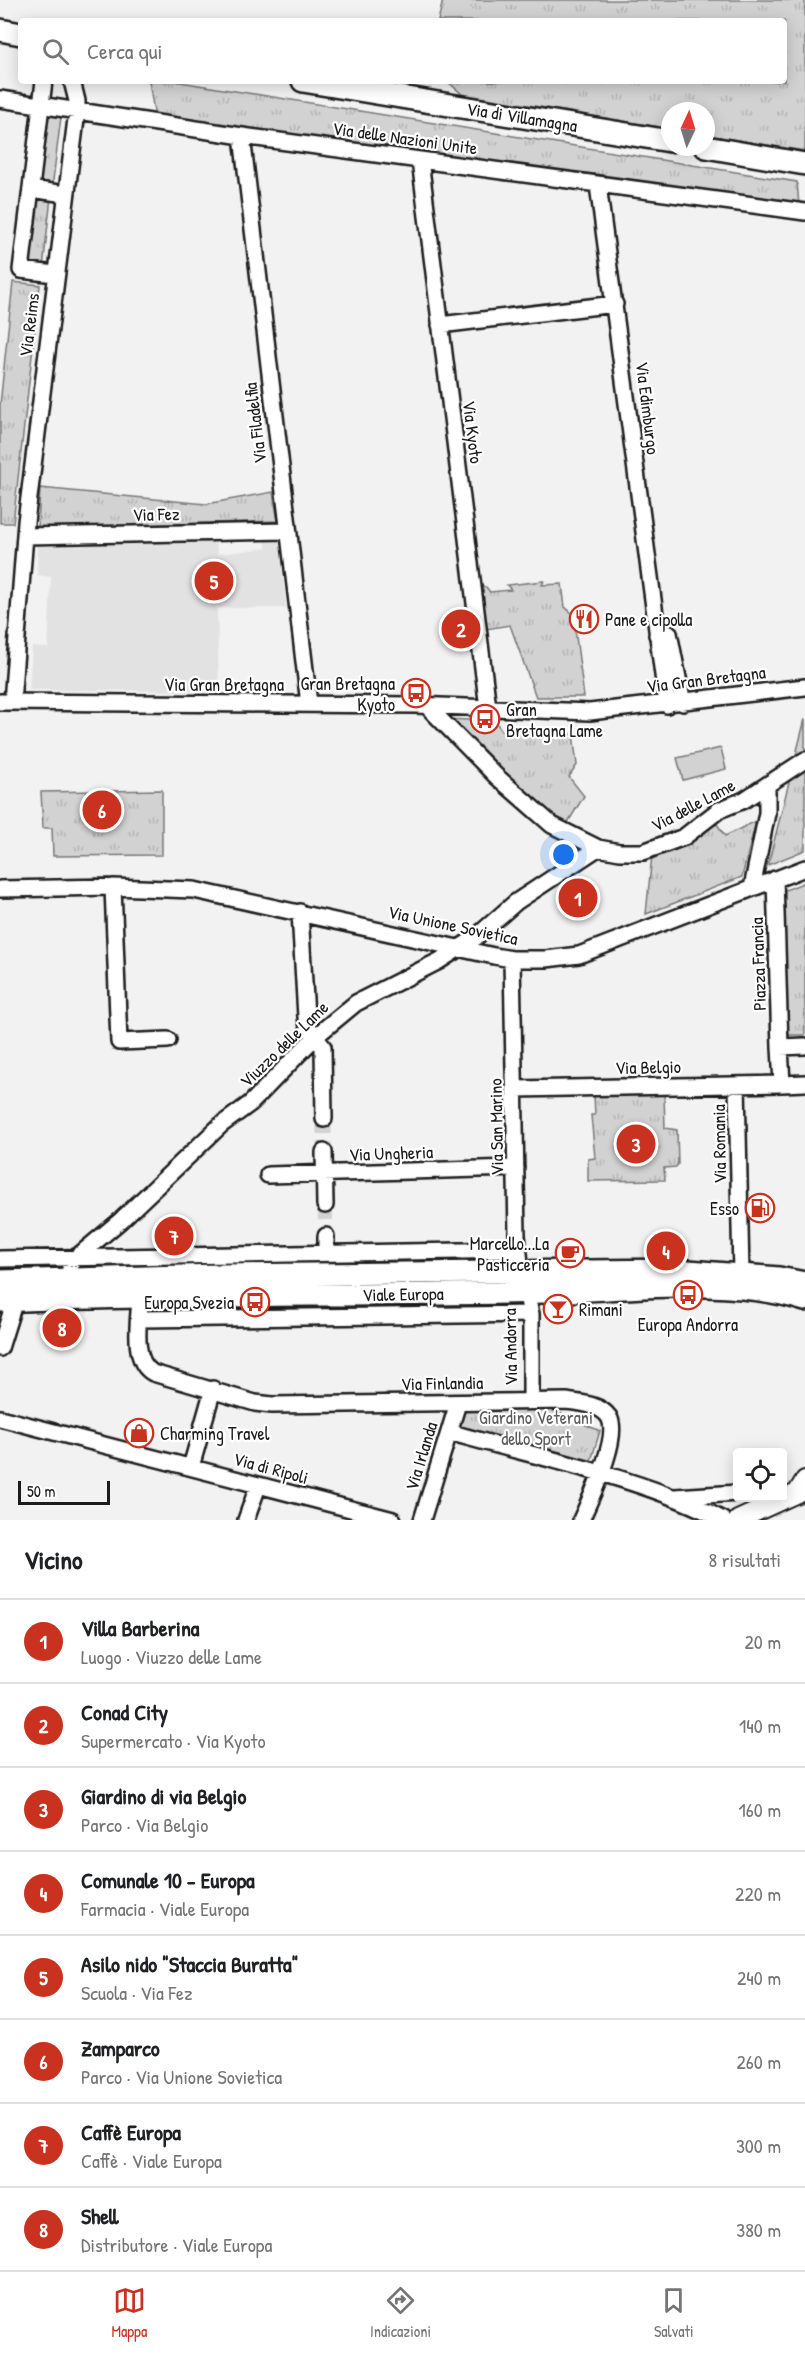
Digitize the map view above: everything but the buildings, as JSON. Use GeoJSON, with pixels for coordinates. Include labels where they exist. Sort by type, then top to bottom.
{"type":"FeatureCollection","features":[{"type":"Feature","properties":{"kind":"main road"},"geometry":{"type":"LineString","coordinates":[[0,30],[18,33]]}},
{"type":"Feature","properties":{"kind":"main road","name":"Via di Villamagna"},"geometry":{"type":"LineString","coordinates":[[321,84],[661,140]]}},
{"type":"Feature","properties":{"kind":"main road"},"geometry":{"type":"LineString","coordinates":[[715,149],[805,167]]}},
{"type":"Feature","properties":{"kind":"main road","name":"Viale Europa"},"geometry":{"type":"LineString","coordinates":[[7,1300],[140,1298],[525,1282],[675,1270],[741,1274],[805,1283]]}},
{"type":"Feature","properties":{"kind":"main road","name":"Viale Europa"},"geometry":{"type":"LineString","coordinates":[[0,1281],[70,1278],[525,1282],[737,1288],[760,1290],[805,1300]]}},
{"type":"Feature","properties":{"kind":"street","name":"Via Reims"},"geometry":{"type":"LineString","coordinates":[[44,84],[21,270],[55,274]]}},
{"type":"Feature","properties":{"kind":"street","name":"Via Reims"},"geometry":{"type":"LineString","coordinates":[[6,702],[55,274],[77,111],[73,84]]}},
{"type":"Feature","properties":{"kind":"street","name":"Via delle Nazioni Unite"},"geometry":{"type":"LineString","coordinates":[[0,99],[242,136],[805,212]]}},
{"type":"Feature","properties":{"kind":"street","name":"Via Filadelfia"},"geometry":{"type":"LineString","coordinates":[[242,136],[309,704]]}},
{"type":"Feature","properties":{"kind":"street","name":"Via Kyoto"},"geometry":{"type":"LineString","coordinates":[[420,160],[488,708]]}},
{"type":"Feature","properties":{"kind":"street","name":"Via Edimburgo"},"geometry":{"type":"LineString","coordinates":[[598,185],[667,705]]}},
{"type":"Feature","properties":{"kind":"street"},"geometry":{"type":"LineString","coordinates":[[31,189],[65,194]]}},
{"type":"Feature","properties":{"kind":"street"},"geometry":{"type":"LineString","coordinates":[[440,325],[615,304]]}},
{"type":"Feature","properties":{"kind":"street","name":"Via Fez"},"geometry":{"type":"LineString","coordinates":[[25,537],[288,531]]}},
{"type":"Feature","properties":{"kind":"street"},"geometry":{"type":"LineString","coordinates":[[657,635],[669,633],[683,703]]}},
{"type":"Feature","properties":{"kind":"street","name":"Via Gran Bretagna"},"geometry":{"type":"LineString","coordinates":[[6,702],[427,706],[590,712],[667,705],[805,687]]}},
{"type":"Feature","properties":{"kind":"street","name":"Via delle Lame"},"geometry":{"type":"LineString","coordinates":[[427,706],[496,776],[552,825],[598,848],[620,852],[642,852],[684,837],[719,810],[767,786],[805,760]]}},
{"type":"Feature","properties":{"kind":"street"},"geometry":{"type":"LineString","coordinates":[[752,888],[767,813],[767,786]]}},
{"type":"Feature","properties":{"kind":"street","name":"Viuzzo delle Lame"},"geometry":{"type":"LineString","coordinates":[[77,1257],[120,1221],[221,1125],[251,1103],[316,1036],[356,1003],[439,961],[475,938],[516,902],[598,848]]}},
{"type":"Feature","properties":{"kind":"street","name":"Via Unione Sovietica"},"geometry":{"type":"LineString","coordinates":[[0,889],[114,887],[194,890],[512,959],[579,955],[805,868]]}},
{"type":"Feature","properties":{"kind":"street","name":"Piazza Francia"},"geometry":{"type":"LineString","coordinates":[[775,879],[782,1084]]}},
{"type":"Feature","properties":{"kind":"street"},"geometry":{"type":"LineString","coordinates":[[114,887],[119,1042],[168,1041]]}},
{"type":"Feature","properties":{"kind":"street"},"geometry":{"type":"LineString","coordinates":[[300,912],[306,1017],[308,1027],[323,1047],[324,1119]]}},
{"type":"Feature","properties":{"kind":"street","name":"Via San Marino"},"geometry":{"type":"LineString","coordinates":[[512,959],[518,1250],[525,1282]]}},
{"type":"Feature","properties":{"kind":"street"},"geometry":{"type":"LineString","coordinates":[[780,1047],[805,1046]]}},
{"type":"Feature","properties":{"kind":"street"},"geometry":{"type":"LineString","coordinates":[[782,1084],[805,1083]]}},
{"type":"Feature","properties":{"kind":"street","name":"Via Belgio"},"geometry":{"type":"LineString","coordinates":[[515,1089],[782,1084]]}},
{"type":"Feature","properties":{"kind":"street","name":"Via Romania"},"geometry":{"type":"LineString","coordinates":[[737,1085],[741,1274]]}},
{"type":"Feature","properties":{"kind":"street"},"geometry":{"type":"LineString","coordinates":[[324,1152],[325,1205]]}},
{"type":"Feature","properties":{"kind":"street","name":"Via Ungheria"},"geometry":{"type":"LineString","coordinates":[[268,1175],[516,1168]]}},
{"type":"Feature","properties":{"kind":"street"},"geometry":{"type":"LineString","coordinates":[[326,1236],[326,1253]]}},
{"type":"Feature","properties":{"kind":"street"},"geometry":{"type":"LineString","coordinates":[[0,1259],[518,1250]]}},
{"type":"Feature","properties":{"kind":"street"},"geometry":{"type":"LineString","coordinates":[[70,1278],[70,1266],[77,1257]]}},
{"type":"Feature","properties":{"kind":"street","name":"Via Andorra"},"geometry":{"type":"LineString","coordinates":[[525,1282],[531,1314],[531,1401]]}},
{"type":"Feature","properties":{"kind":"street","name":"Via Finlandia"},"geometry":{"type":"LineString","coordinates":[[140,1298],[139,1355],[145,1368],[153,1373],[255,1402],[272,1405],[531,1401],[582,1403],[597,1407],[606,1415],[613,1429],[600,1475],[581,1520]]}},
{"type":"Feature","properties":{"kind":"street"},"geometry":{"type":"LineString","coordinates":[[0,1348],[7,1300]]}},
{"type":"Feature","properties":{"kind":"street","name":"Viale Europa"},"geometry":{"type":"LineString","coordinates":[[140,1319],[531,1314]]}},
{"type":"Feature","properties":{"kind":"street"},"geometry":{"type":"LineString","coordinates":[[192,1467],[213,1389]]}},
{"type":"Feature","properties":{"kind":"street","name":"Via Irlanda"},"geometry":{"type":"LineString","coordinates":[[422,1520],[458,1403]]}},
{"type":"Feature","properties":{"kind":"street","name":"Via di Ripoli"},"geometry":{"type":"LineString","coordinates":[[0,1418],[393,1520]]}},
{"type":"Feature","properties":{"kind":"street"},"geometry":{"type":"LineString","coordinates":[[449,1432],[671,1497],[723,1520]]}},
{"type":"Feature","properties":{"kind":"street"},"geometry":{"type":"LineString","coordinates":[[246,1520],[258,1485]]}},
{"type":"Feature","properties":{"kind":"street"},"geometry":{"type":"LineString","coordinates":[[738,1520],[795,1488]]}},
{"type":"Feature","properties":{"kind":"street"},"geometry":{"type":"LineString","coordinates":[[671,1497],[733,1492]]}},
{"type":"Feature","properties":{"kind":"shaded area"},"geometry":{"type":"Polygon","coordinates":[[[279,538],[286,608],[217,608],[219,691],[29,690],[32,647],[48,648],[51,577],[37,575],[38,546],[215,541],[218,554],[266,548],[265,540],[279,538]]]}},
{"type":"Feature","properties":{"kind":"green space"},"geometry":{"type":"Polygon","coordinates":[[[443,0],[805,0],[805,151],[715,136],[715,102],[661,102],[661,127],[462,94],[450,84],[787,84],[787,18],[439,18],[443,0]]]}},
{"type":"Feature","properties":{"kind":"green space"},"geometry":{"type":"Polygon","coordinates":[[[149,84],[193,84],[797,182],[799,205],[155,118],[149,84]]]}},
{"type":"Feature","properties":{"kind":"green space"},"geometry":{"type":"Polygon","coordinates":[[[43,114],[61,117],[52,188],[34,185],[43,114]]]}},
{"type":"Feature","properties":{"kind":"green space"},"geometry":{"type":"Polygon","coordinates":[[[34,195],[51,197],[43,268],[26,266],[34,195]]]}},
{"type":"Feature","properties":{"kind":"green space"},"geometry":{"type":"Polygon","coordinates":[[[13,282],[40,285],[13,523],[0,523],[0,405],[13,282]]]}},
{"type":"Feature","properties":{"kind":"green space"},"geometry":{"type":"Polygon","coordinates":[[[40,488],[206,504],[273,492],[278,521],[38,528],[40,488]]]}},
{"type":"Feature","properties":{"kind":"green space"},"geometry":{"type":"Polygon","coordinates":[[[544,581],[542,585],[562,584],[565,607],[573,614],[584,697],[536,697],[510,625],[486,629],[480,587],[486,587],[490,592],[511,590],[507,585],[544,581]]]}},
{"type":"Feature","properties":{"kind":"green space"},"geometry":{"type":"Polygon","coordinates":[[[444,719],[495,721],[503,732],[509,733],[573,734],[577,765],[569,777],[584,796],[565,827],[444,719]]]}},
{"type":"Feature","properties":{"kind":"green space"},"geometry":{"type":"Polygon","coordinates":[[[805,719],[805,850],[768,865],[805,719]]]}},
{"type":"Feature","properties":{"kind":"green space"},"geometry":{"type":"Polygon","coordinates":[[[721,748],[726,769],[683,780],[677,758],[721,748]]]}},
{"type":"Feature","properties":{"kind":"green space"},"geometry":{"type":"Polygon","coordinates":[[[162,790],[162,855],[53,856],[52,828],[43,828],[41,792],[162,790]]]}},
{"type":"Feature","properties":{"kind":"green space"},"geometry":{"type":"Polygon","coordinates":[[[756,821],[742,877],[646,914],[652,855],[717,824],[725,836],[756,821]]]}},
{"type":"Feature","properties":{"kind":"green space"},"geometry":{"type":"Polygon","coordinates":[[[805,882],[805,1035],[786,1035],[783,891],[805,882]]]}},
{"type":"Feature","properties":{"kind":"green space"},"geometry":{"type":"Polygon","coordinates":[[[664,1094],[665,1128],[677,1130],[678,1164],[676,1167],[664,1168],[665,1180],[588,1181],[588,1159],[595,1158],[591,1115],[595,1115],[594,1095],[664,1094]]]}},
{"type":"Feature","properties":{"kind":"green space","name":"Giardino Veterani dello Sport"},"geometry":{"type":"Polygon","coordinates":[[[541,1405],[600,1431],[590,1464],[456,1426],[462,1407],[541,1405]]]}},
{"type":"Feature","properties":{"kind":"tunnel"},"geometry":{"type":"LineString","coordinates":[[324,1119],[324,1152]]}},
{"type":"Feature","properties":{"kind":"tunnel"},"geometry":{"type":"LineString","coordinates":[[325,1205],[326,1236]]}},
{"type":"Feature","properties":{"kind":"place","name":"Asilo nido \"Staccia Buratta\""},"geometry":{"type":"Point","coordinates":[214,581]}},
{"type":"Feature","properties":{"kind":"place","name":"Pane e cipolla"},"geometry":{"type":"Point","coordinates":[584,619]}},
{"type":"Feature","properties":{"kind":"place","name":"Conad City"},"geometry":{"type":"Point","coordinates":[461,629]}},
{"type":"Feature","properties":{"kind":"place","name":"Gran Bretagna Kyoto"},"geometry":{"type":"Point","coordinates":[416,693]}},
{"type":"Feature","properties":{"kind":"place","name":"Gran Bretagna Lame"},"geometry":{"type":"Point","coordinates":[485,719]}},
{"type":"Feature","properties":{"kind":"place","name":"Zamparco"},"geometry":{"type":"Point","coordinates":[102,810]}},
{"type":"Feature","properties":{"kind":"place","name":"Villa Barberina"},"geometry":{"type":"Point","coordinates":[578,898]}},
{"type":"Feature","properties":{"kind":"place","name":"Giardino di via Belgio"},"geometry":{"type":"Point","coordinates":[636,1144]}},
{"type":"Feature","properties":{"kind":"place","name":"Esso"},"geometry":{"type":"Point","coordinates":[760,1208]}},
{"type":"Feature","properties":{"kind":"place","name":"Caffè Europa"},"geometry":{"type":"Point","coordinates":[174,1236]}},
{"type":"Feature","properties":{"kind":"place","name":"Comunale 10 - Europa"},"geometry":{"type":"Point","coordinates":[666,1251]}},
{"type":"Feature","properties":{"kind":"place","name":"Marcello...La Pasticceria"},"geometry":{"type":"Point","coordinates":[570,1253]}},
{"type":"Feature","properties":{"kind":"place","name":"Europa Andorra"},"geometry":{"type":"Point","coordinates":[688,1295]}},
{"type":"Feature","properties":{"kind":"place","name":"Europa Svezia"},"geometry":{"type":"Point","coordinates":[255,1302]}},
{"type":"Feature","properties":{"kind":"place","name":"Rimani"},"geometry":{"type":"Point","coordinates":[558,1309]}},
{"type":"Feature","properties":{"kind":"place","name":"Shell"},"geometry":{"type":"Point","coordinates":[62,1328]}},
{"type":"Feature","properties":{"kind":"place","name":"Charming Travel"},"geometry":{"type":"Point","coordinates":[139,1433]}}]}
